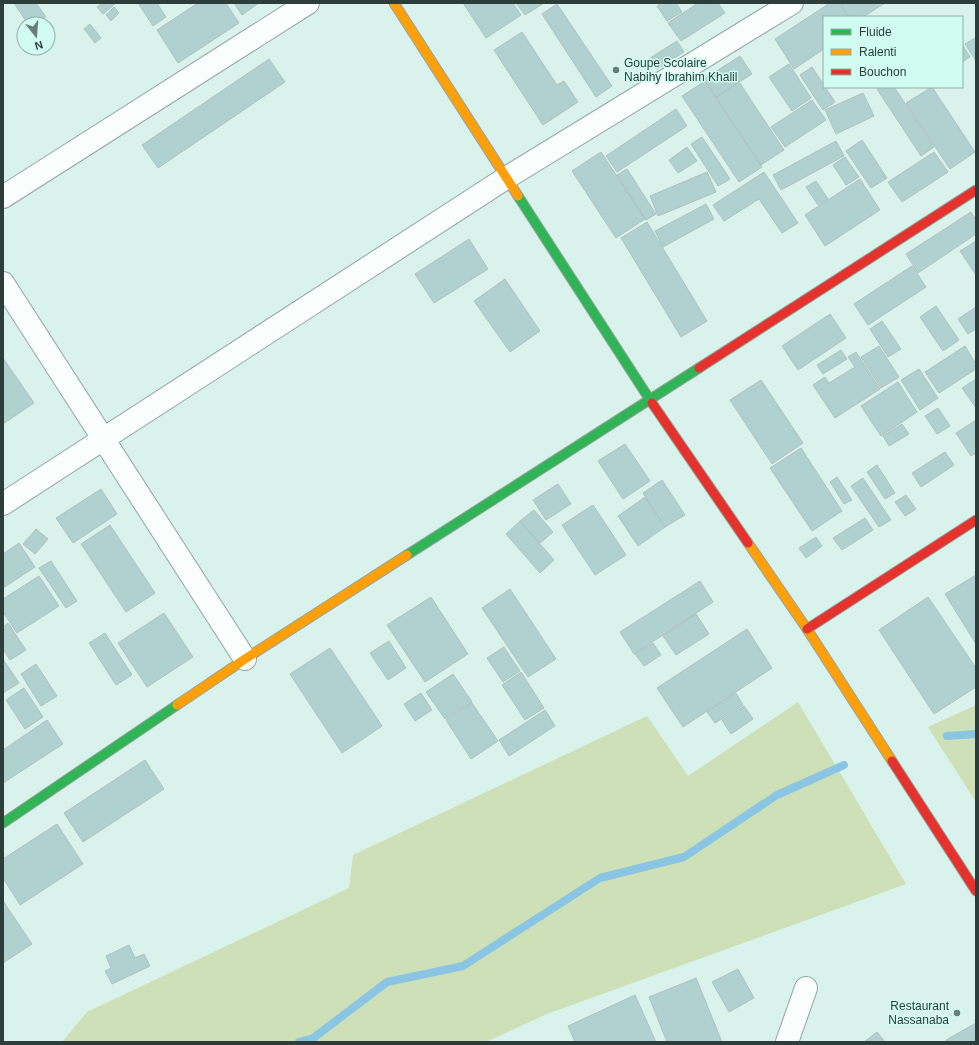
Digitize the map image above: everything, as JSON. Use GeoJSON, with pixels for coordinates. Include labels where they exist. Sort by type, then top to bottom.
{"type":"FeatureCollection","features":[{"type":"Feature","properties":{"kind":"street"},"geometry":{"type":"LineString","coordinates":[[3,197],[308,3]]}},
{"type":"Feature","properties":{"kind":"street"},"geometry":{"type":"LineString","coordinates":[[394,3],[649,398],[806,629],[976,891]]}},
{"type":"Feature","properties":{"kind":"street"},"geometry":{"type":"LineString","coordinates":[[3,504],[506,178],[792,3]]}},
{"type":"Feature","properties":{"kind":"street"},"geometry":{"type":"LineString","coordinates":[[3,824],[245,659],[649,398],[976,190]]}},
{"type":"Feature","properties":{"kind":"street"},"geometry":{"type":"LineString","coordinates":[[3,283],[245,659]]}},
{"type":"Feature","properties":{"kind":"street"},"geometry":{"type":"LineString","coordinates":[[806,629],[976,520]]}},
{"type":"Feature","properties":{"kind":"street"},"geometry":{"type":"LineString","coordinates":[[787,1042],[806,988]]}},
{"type":"Feature","properties":{"kind":"green space"},"geometry":{"type":"Polygon","coordinates":[[[798,702],[906,884],[547,1014],[486,1042],[62,1042],[87,1012],[349,888],[353,855],[647,716],[688,776],[798,702]]]}},
{"type":"Feature","properties":{"kind":"green space"},"geometry":{"type":"Polygon","coordinates":[[[976,705],[976,802],[928,727],[976,705]]]}},
{"type":"Feature","properties":{"kind":"building"},"geometry":{"type":"Polygon","coordinates":[[[14,3],[36,3],[45,16],[23,16],[14,3]]]}},
{"type":"Feature","properties":{"kind":"building"},"geometry":{"type":"Polygon","coordinates":[[[102,3],[116,3],[103,14],[97,7],[102,3]]]}},
{"type":"Feature","properties":{"kind":"building"},"geometry":{"type":"Polygon","coordinates":[[[138,3],[157,3],[166,17],[153,26],[138,3]]]}},
{"type":"Feature","properties":{"kind":"building"},"geometry":{"type":"Polygon","coordinates":[[[198,3],[226,3],[239,23],[178,63],[157,30],[198,3]]]}},
{"type":"Feature","properties":{"kind":"building"},"geometry":{"type":"Polygon","coordinates":[[[234,3],[259,3],[242,15],[234,3]]]}},
{"type":"Feature","properties":{"kind":"building"},"geometry":{"type":"Polygon","coordinates":[[[463,3],[513,3],[521,15],[486,38],[463,3]]]}},
{"type":"Feature","properties":{"kind":"building"},"geometry":{"type":"Polygon","coordinates":[[[516,3],[544,3],[525,15],[516,3]]]}},
{"type":"Feature","properties":{"kind":"building"},"geometry":{"type":"Polygon","coordinates":[[[662,3],[676,3],[682,12],[667,21],[657,6],[662,3]]]}},
{"type":"Feature","properties":{"kind":"building"},"geometry":{"type":"Polygon","coordinates":[[[698,3],[718,3],[725,13],[681,41],[668,23],[698,3]]]}},
{"type":"Feature","properties":{"kind":"building"},"geometry":{"type":"Polygon","coordinates":[[[830,3],[840,3],[848,16],[823,16],[823,50],[794,69],[775,39],[830,3]]]}},
{"type":"Feature","properties":{"kind":"building"},"geometry":{"type":"Polygon","coordinates":[[[840,3],[885,3],[865,16],[848,16],[840,3]]]}},
{"type":"Feature","properties":{"kind":"building"},"geometry":{"type":"Polygon","coordinates":[[[557,4],[612,86],[596,97],[542,14],[557,4]]]}},
{"type":"Feature","properties":{"kind":"building"},"geometry":{"type":"Polygon","coordinates":[[[114,7],[119,13],[111,21],[106,15],[114,7]]]}},
{"type":"Feature","properties":{"kind":"building"},"geometry":{"type":"Polygon","coordinates":[[[90,24],[101,38],[95,43],[84,29],[90,24]]]}},
{"type":"Feature","properties":{"kind":"building"},"geometry":{"type":"Polygon","coordinates":[[[522,32],[557,85],[564,81],[578,102],[543,125],[494,50],[522,32]]]}},
{"type":"Feature","properties":{"kind":"building"},"geometry":{"type":"Polygon","coordinates":[[[975,38],[976,40],[976,61],[965,44],[975,38]]]}},
{"type":"Feature","properties":{"kind":"building"},"geometry":{"type":"Polygon","coordinates":[[[677,41],[684,52],[657,69],[650,58],[677,41]]]}},
{"type":"Feature","properties":{"kind":"building"},"geometry":{"type":"Polygon","coordinates":[[[963,46],[970,57],[963,61],[963,46]]]}},
{"type":"Feature","properties":{"kind":"building"},"geometry":{"type":"Polygon","coordinates":[[[740,56],[752,74],[716,97],[704,79],[740,56]]]}},
{"type":"Feature","properties":{"kind":"building"},"geometry":{"type":"Polygon","coordinates":[[[269,59],[285,82],[158,168],[142,145],[269,59]]]}},
{"type":"Feature","properties":{"kind":"building"},"geometry":{"type":"Polygon","coordinates":[[[789,64],[811,98],[792,111],[769,77],[789,64]]]}},
{"type":"Feature","properties":{"kind":"building"},"geometry":{"type":"Polygon","coordinates":[[[812,67],[823,84],[823,88],[826,88],[835,102],[823,110],[800,75],[812,67]]]}},
{"type":"Feature","properties":{"kind":"building"},"geometry":{"type":"Polygon","coordinates":[[[705,81],[762,167],[739,182],[682,96],[705,81]]]}},
{"type":"Feature","properties":{"kind":"building"},"geometry":{"type":"Polygon","coordinates":[[[739,82],[784,150],[761,165],[716,98],[739,82]]]}},
{"type":"Feature","properties":{"kind":"building"},"geometry":{"type":"Polygon","coordinates":[[[895,88],[934,147],[921,156],[877,89],[895,88]]]}},
{"type":"Feature","properties":{"kind":"building"},"geometry":{"type":"Polygon","coordinates":[[[933,88],[975,152],[950,169],[906,103],[933,88]]]}},
{"type":"Feature","properties":{"kind":"building"},"geometry":{"type":"Polygon","coordinates":[[[863,93],[874,116],[836,134],[825,110],[863,93]]]}},
{"type":"Feature","properties":{"kind":"building"},"geometry":{"type":"Polygon","coordinates":[[[812,100],[826,120],[785,147],[771,127],[812,100]]]}},
{"type":"Feature","properties":{"kind":"building"},"geometry":{"type":"Polygon","coordinates":[[[676,109],[687,126],[617,172],[606,156],[676,109]]]}},
{"type":"Feature","properties":{"kind":"building"},"geometry":{"type":"Polygon","coordinates":[[[702,137],[730,179],[718,186],[691,144],[702,137]]]}},
{"type":"Feature","properties":{"kind":"building"},"geometry":{"type":"Polygon","coordinates":[[[862,140],[887,178],[871,188],[846,151],[862,140]]]}},
{"type":"Feature","properties":{"kind":"building"},"geometry":{"type":"Polygon","coordinates":[[[836,141],[844,156],[781,190],[773,175],[836,141]]]}},
{"type":"Feature","properties":{"kind":"building"},"geometry":{"type":"Polygon","coordinates":[[[687,147],[697,161],[678,173],[669,160],[687,147]]]}},
{"type":"Feature","properties":{"kind":"building"},"geometry":{"type":"Polygon","coordinates":[[[601,152],[645,219],[616,238],[572,171],[601,152]]]}},
{"type":"Feature","properties":{"kind":"building"},"geometry":{"type":"Polygon","coordinates":[[[934,152],[948,172],[902,202],[888,182],[934,152]]]}},
{"type":"Feature","properties":{"kind":"building"},"geometry":{"type":"Polygon","coordinates":[[[845,157],[859,177],[846,185],[833,165],[845,157]]]}},
{"type":"Feature","properties":{"kind":"building"},"geometry":{"type":"Polygon","coordinates":[[[627,169],[656,214],[646,220],[617,175],[627,169]]]}},
{"type":"Feature","properties":{"kind":"building"},"geometry":{"type":"Polygon","coordinates":[[[707,172],[716,192],[658,216],[650,196],[707,172]]]}},
{"type":"Feature","properties":{"kind":"building"},"geometry":{"type":"Polygon","coordinates":[[[764,172],[798,223],[782,233],[759,199],[724,221],[713,205],[764,172]]]}},
{"type":"Feature","properties":{"kind":"building"},"geometry":{"type":"Polygon","coordinates":[[[860,179],[880,210],[825,246],[805,215],[860,179]]]}},
{"type":"Feature","properties":{"kind":"building"},"geometry":{"type":"Polygon","coordinates":[[[816,181],[828,199],[818,205],[806,187],[816,181]]]}},
{"type":"Feature","properties":{"kind":"building"},"geometry":{"type":"Polygon","coordinates":[[[706,204],[714,219],[663,247],[655,231],[706,204]]]}},
{"type":"Feature","properties":{"kind":"building"},"geometry":{"type":"Polygon","coordinates":[[[971,212],[976,220],[976,234],[918,273],[906,254],[971,212]]]}},
{"type":"Feature","properties":{"kind":"building"},"geometry":{"type":"Polygon","coordinates":[[[647,222],[707,321],[681,337],[621,238],[647,222]]]}},
{"type":"Feature","properties":{"kind":"building"},"geometry":{"type":"Polygon","coordinates":[[[469,239],[488,269],[434,303],[415,274],[469,239]]]}},
{"type":"Feature","properties":{"kind":"building"},"geometry":{"type":"Polygon","coordinates":[[[976,241],[976,275],[960,251],[976,241]]]}},
{"type":"Feature","properties":{"kind":"building"},"geometry":{"type":"Polygon","coordinates":[[[912,266],[926,287],[868,325],[854,304],[912,266]]]}},
{"type":"Feature","properties":{"kind":"building"},"geometry":{"type":"Polygon","coordinates":[[[505,279],[540,331],[510,352],[474,301],[505,279]]]}},
{"type":"Feature","properties":{"kind":"building"},"geometry":{"type":"Polygon","coordinates":[[[936,306],[959,340],[943,351],[920,317],[936,306]]]}},
{"type":"Feature","properties":{"kind":"building"},"geometry":{"type":"Polygon","coordinates":[[[976,307],[976,329],[968,334],[958,319],[976,307]]]}},
{"type":"Feature","properties":{"kind":"building"},"geometry":{"type":"Polygon","coordinates":[[[830,314],[846,338],[798,370],[782,346],[830,314]]]}},
{"type":"Feature","properties":{"kind":"building"},"geometry":{"type":"Polygon","coordinates":[[[882,321],[901,349],[888,357],[870,329],[882,321]]]}},
{"type":"Feature","properties":{"kind":"building"},"geometry":{"type":"Polygon","coordinates":[[[879,346],[899,377],[881,388],[861,357],[879,346]]]}},
{"type":"Feature","properties":{"kind":"building"},"geometry":{"type":"Polygon","coordinates":[[[965,346],[976,364],[976,369],[939,393],[925,372],[965,346]]]}},
{"type":"Feature","properties":{"kind":"building"},"geometry":{"type":"Polygon","coordinates":[[[841,350],[847,359],[823,374],[817,365],[841,350]]]}},
{"type":"Feature","properties":{"kind":"building"},"geometry":{"type":"Polygon","coordinates":[[[856,352],[880,389],[835,418],[813,385],[825,377],[829,383],[855,367],[848,357],[856,352]]]}},
{"type":"Feature","properties":{"kind":"building"},"geometry":{"type":"Polygon","coordinates":[[[3,358],[34,403],[3,424],[3,358]]]}},
{"type":"Feature","properties":{"kind":"building"},"geometry":{"type":"Polygon","coordinates":[[[919,369],[938,398],[920,410],[901,380],[919,369]]]}},
{"type":"Feature","properties":{"kind":"building"},"geometry":{"type":"Polygon","coordinates":[[[976,379],[976,408],[962,388],[976,379]]]}},
{"type":"Feature","properties":{"kind":"building"},"geometry":{"type":"Polygon","coordinates":[[[761,380],[803,443],[772,464],[730,400],[761,380]]]}},
{"type":"Feature","properties":{"kind":"building"},"geometry":{"type":"Polygon","coordinates":[[[898,382],[917,412],[881,436],[861,406],[898,382]]]}},
{"type":"Feature","properties":{"kind":"building"},"geometry":{"type":"Polygon","coordinates":[[[938,408],[950,426],[937,434],[925,416],[938,408]]]}},
{"type":"Feature","properties":{"kind":"building"},"geometry":{"type":"Polygon","coordinates":[[[976,420],[976,453],[971,456],[956,433],[976,420]]]}},
{"type":"Feature","properties":{"kind":"building"},"geometry":{"type":"Polygon","coordinates":[[[902,424],[909,434],[889,446],[883,436],[902,424]]]}},
{"type":"Feature","properties":{"kind":"building"},"geometry":{"type":"Polygon","coordinates":[[[625,444],[650,481],[623,499],[598,461],[625,444]]]}},
{"type":"Feature","properties":{"kind":"building"},"geometry":{"type":"Polygon","coordinates":[[[801,448],[842,511],[812,531],[770,468],[801,448]]]}},
{"type":"Feature","properties":{"kind":"building"},"geometry":{"type":"Polygon","coordinates":[[[945,452],[954,465],[921,487],[912,473],[945,452]]]}},
{"type":"Feature","properties":{"kind":"building"},"geometry":{"type":"Polygon","coordinates":[[[877,465],[895,493],[885,499],[867,472],[877,465]]]}},
{"type":"Feature","properties":{"kind":"building"},"geometry":{"type":"Polygon","coordinates":[[[837,477],[852,500],[844,504],[830,482],[837,477]]]}},
{"type":"Feature","properties":{"kind":"building"},"geometry":{"type":"Polygon","coordinates":[[[863,478],[891,520],[879,527],[851,486],[863,478]]]}},
{"type":"Feature","properties":{"kind":"building"},"geometry":{"type":"Polygon","coordinates":[[[662,480],[685,515],[665,527],[643,493],[662,480]]]}},
{"type":"Feature","properties":{"kind":"building"},"geometry":{"type":"Polygon","coordinates":[[[558,484],[571,504],[546,520],[533,500],[558,484]]]}},
{"type":"Feature","properties":{"kind":"building"},"geometry":{"type":"Polygon","coordinates":[[[101,489],[117,514],[73,543],[56,518],[101,489]]]}},
{"type":"Feature","properties":{"kind":"building"},"geometry":{"type":"Polygon","coordinates":[[[906,495],[916,509],[905,516],[895,502],[906,495]]]}},
{"type":"Feature","properties":{"kind":"building"},"geometry":{"type":"Polygon","coordinates":[[[645,497],[665,527],[638,546],[618,516],[645,497]]]}},
{"type":"Feature","properties":{"kind":"building"},"geometry":{"type":"Polygon","coordinates":[[[593,505],[626,555],[595,575],[562,525],[593,505]]]}},
{"type":"Feature","properties":{"kind":"building"},"geometry":{"type":"Polygon","coordinates":[[[534,510],[553,532],[539,544],[520,521],[534,510]]]}},
{"type":"Feature","properties":{"kind":"building"},"geometry":{"type":"Polygon","coordinates":[[[865,518],[873,530],[842,550],[833,538],[865,518]]]}},
{"type":"Feature","properties":{"kind":"building"},"geometry":{"type":"Polygon","coordinates":[[[520,521],[554,560],[540,573],[506,534],[520,521]]]}},
{"type":"Feature","properties":{"kind":"building"},"geometry":{"type":"Polygon","coordinates":[[[110,525],[155,593],[126,612],[81,544],[110,525]]]}},
{"type":"Feature","properties":{"kind":"building"},"geometry":{"type":"Polygon","coordinates":[[[36,529],[48,539],[35,554],[23,544],[36,529]]]}},
{"type":"Feature","properties":{"kind":"building"},"geometry":{"type":"Polygon","coordinates":[[[816,537],[822,546],[806,558],[799,548],[816,537]]]}},
{"type":"Feature","properties":{"kind":"building"},"geometry":{"type":"Polygon","coordinates":[[[19,543],[35,567],[3,588],[3,554],[19,543]]]}},
{"type":"Feature","properties":{"kind":"building"},"geometry":{"type":"Polygon","coordinates":[[[51,561],[77,601],[66,608],[39,568],[51,561]]]}},
{"type":"Feature","properties":{"kind":"building"},"geometry":{"type":"Polygon","coordinates":[[[976,575],[976,644],[945,594],[976,575]]]}},
{"type":"Feature","properties":{"kind":"building"},"geometry":{"type":"Polygon","coordinates":[[[39,576],[59,606],[17,633],[3,612],[3,599],[39,576]]]}},
{"type":"Feature","properties":{"kind":"building"},"geometry":{"type":"Polygon","coordinates":[[[700,581],[713,602],[634,654],[620,632],[700,581]]]}},
{"type":"Feature","properties":{"kind":"building"},"geometry":{"type":"Polygon","coordinates":[[[510,589],[556,659],[528,677],[482,608],[510,589]]]}},
{"type":"Feature","properties":{"kind":"building"},"geometry":{"type":"Polygon","coordinates":[[[431,597],[468,654],[425,682],[387,625],[431,597]]]}},
{"type":"Feature","properties":{"kind":"building"},"geometry":{"type":"Polygon","coordinates":[[[928,597],[976,668],[976,687],[934,714],[879,630],[928,597]]]}},
{"type":"Feature","properties":{"kind":"building"},"geometry":{"type":"Polygon","coordinates":[[[164,613],[193,657],[147,687],[118,643],[164,613]]]}},
{"type":"Feature","properties":{"kind":"building"},"geometry":{"type":"Polygon","coordinates":[[[696,614],[709,634],[676,655],[663,636],[696,614]]]}},
{"type":"Feature","properties":{"kind":"building"},"geometry":{"type":"Polygon","coordinates":[[[8,623],[26,650],[10,660],[3,649],[3,627],[8,623]]]}},
{"type":"Feature","properties":{"kind":"building"},"geometry":{"type":"Polygon","coordinates":[[[747,629],[772,668],[683,727],[657,688],[747,629]]]}},
{"type":"Feature","properties":{"kind":"building"},"geometry":{"type":"Polygon","coordinates":[[[105,633],[132,675],[116,685],[89,643],[105,633]]]}},
{"type":"Feature","properties":{"kind":"building"},"geometry":{"type":"Polygon","coordinates":[[[389,641],[406,668],[388,680],[370,653],[389,641]]]}},
{"type":"Feature","properties":{"kind":"building"},"geometry":{"type":"Polygon","coordinates":[[[653,643],[661,655],[644,666],[635,654],[653,643]]]}},
{"type":"Feature","properties":{"kind":"building"},"geometry":{"type":"Polygon","coordinates":[[[504,647],[520,671],[503,682],[487,658],[504,647]]]}},
{"type":"Feature","properties":{"kind":"building"},"geometry":{"type":"Polygon","coordinates":[[[330,648],[382,726],[342,753],[290,674],[330,648]]]}},
{"type":"Feature","properties":{"kind":"building"},"geometry":{"type":"Polygon","coordinates":[[[3,659],[19,683],[3,693],[3,659]]]}},
{"type":"Feature","properties":{"kind":"building"},"geometry":{"type":"Polygon","coordinates":[[[36,664],[57,696],[41,706],[21,674],[36,664]]]}},
{"type":"Feature","properties":{"kind":"building"},"geometry":{"type":"Polygon","coordinates":[[[521,672],[544,708],[525,720],[502,685],[521,672]]]}},
{"type":"Feature","properties":{"kind":"building"},"geometry":{"type":"Polygon","coordinates":[[[453,674],[472,702],[445,719],[426,692],[453,674]]]}},
{"type":"Feature","properties":{"kind":"building"},"geometry":{"type":"Polygon","coordinates":[[[24,688],[43,717],[25,729],[6,700],[24,688]]]}},
{"type":"Feature","properties":{"kind":"building"},"geometry":{"type":"Polygon","coordinates":[[[421,693],[432,710],[415,721],[404,704],[421,693]]]}},
{"type":"Feature","properties":{"kind":"building"},"geometry":{"type":"Polygon","coordinates":[[[736,693],[743,705],[715,723],[707,712],[736,693]]]}},
{"type":"Feature","properties":{"kind":"building"},"geometry":{"type":"Polygon","coordinates":[[[472,703],[498,741],[471,759],[446,720],[472,703]]]}},
{"type":"Feature","properties":{"kind":"building"},"geometry":{"type":"Polygon","coordinates":[[[744,706],[753,719],[731,734],[722,720],[744,706]]]}},
{"type":"Feature","properties":{"kind":"building"},"geometry":{"type":"Polygon","coordinates":[[[545,710],[555,726],[509,756],[499,740],[545,710]]]}},
{"type":"Feature","properties":{"kind":"building"},"geometry":{"type":"Polygon","coordinates":[[[47,720],[63,744],[3,783],[3,750],[47,720]]]}},
{"type":"Feature","properties":{"kind":"building"},"geometry":{"type":"Polygon","coordinates":[[[145,760],[164,789],[83,842],[64,813],[145,760]]]}},
{"type":"Feature","properties":{"kind":"building"},"geometry":{"type":"Polygon","coordinates":[[[57,824],[83,864],[20,905],[3,878],[3,859],[57,824]]]}},
{"type":"Feature","properties":{"kind":"building"},"geometry":{"type":"Polygon","coordinates":[[[3,901],[32,944],[3,963],[3,901]]]}},
{"type":"Feature","properties":{"kind":"building"},"geometry":{"type":"Polygon","coordinates":[[[129,945],[135,958],[144,954],[150,966],[112,984],[105,971],[111,968],[106,956],[129,945]]]}},
{"type":"Feature","properties":{"kind":"building"},"geometry":{"type":"Polygon","coordinates":[[[738,969],[754,998],[729,1012],[712,982],[738,969]]]}},
{"type":"Feature","properties":{"kind":"building"},"geometry":{"type":"Polygon","coordinates":[[[696,978],[722,1042],[667,1042],[649,997],[696,978]]]}},
{"type":"Feature","properties":{"kind":"building"},"geometry":{"type":"Polygon","coordinates":[[[635,995],[656,1042],[575,1042],[568,1026],[635,995]]]}},
{"type":"Feature","properties":{"kind":"building"},"geometry":{"type":"Polygon","coordinates":[[[976,1023],[976,1042],[947,1042],[946,1040],[976,1023]]]}},
{"type":"Feature","properties":{"kind":"building"},"geometry":{"type":"Polygon","coordinates":[[[877,1032],[885,1042],[864,1042],[877,1032]]]}},
{"type":"Feature","properties":{"kind":"waterway"},"geometry":{"type":"LineString","coordinates":[[947,736],[976,734]]}},
{"type":"Feature","properties":{"kind":"waterway"},"geometry":{"type":"LineString","coordinates":[[299,1042],[312,1039],[387,982],[463,966],[600,878],[684,857],[777,795],[844,765]]}},
{"type":"Feature","properties":{"kind":"traffic: fast"},"geometry":{"type":"LineString","coordinates":[[518,196],[652,403]]}},
{"type":"Feature","properties":{"kind":"traffic: fast"},"geometry":{"type":"LineString","coordinates":[[407,555],[699,368]]}},
{"type":"Feature","properties":{"kind":"traffic: fast"},"geometry":{"type":"LineString","coordinates":[[3,823],[177,705]]}},
{"type":"Feature","properties":{"kind":"traffic: slow"},"geometry":{"type":"LineString","coordinates":[[394,3],[518,196]]}},
{"type":"Feature","properties":{"kind":"traffic: slow"},"geometry":{"type":"LineString","coordinates":[[748,543],[807,629],[892,761]]}},
{"type":"Feature","properties":{"kind":"traffic: slow"},"geometry":{"type":"LineString","coordinates":[[177,705],[245,659],[407,555]]}},
{"type":"Feature","properties":{"kind":"traffic: jam"},"geometry":{"type":"LineString","coordinates":[[699,368],[976,190]]}},
{"type":"Feature","properties":{"kind":"traffic: jam"},"geometry":{"type":"LineString","coordinates":[[652,403],[748,543]]}},
{"type":"Feature","properties":{"kind":"traffic: jam"},"geometry":{"type":"LineString","coordinates":[[807,629],[976,520]]}},
{"type":"Feature","properties":{"kind":"traffic: jam"},"geometry":{"type":"LineString","coordinates":[[892,761],[976,891]]}},
{"type":"Feature","properties":{"kind":"place","name":"Goupe Scolaire Nabihy Ibrahim Khalil"},"geometry":{"type":"Point","coordinates":[616,70]}},
{"type":"Feature","properties":{"kind":"place","name":"Restaurant Nassanaba"},"geometry":{"type":"Point","coordinates":[957,1013]}}]}
